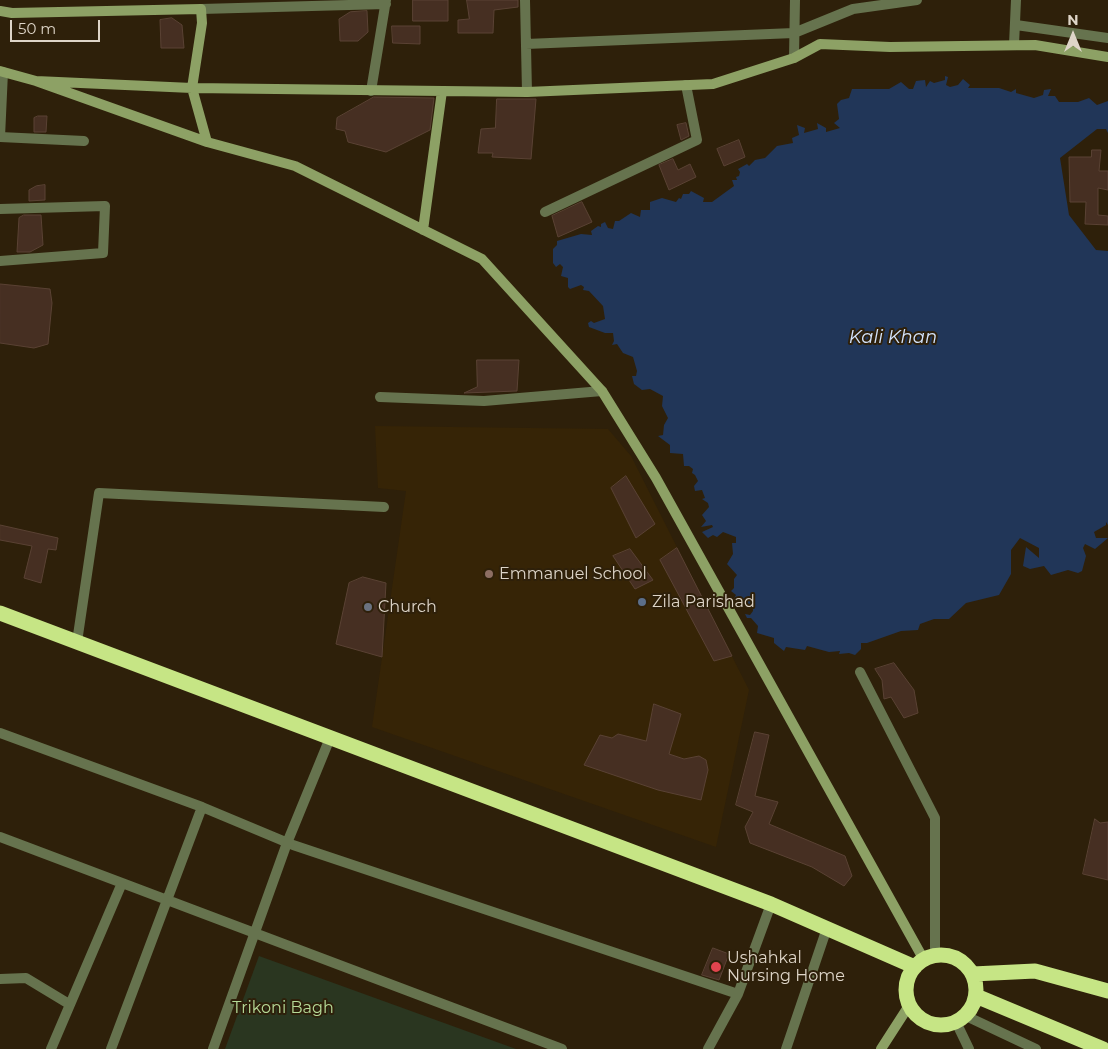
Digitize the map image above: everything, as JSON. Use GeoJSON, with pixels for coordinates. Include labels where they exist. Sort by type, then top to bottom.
{"type":"FeatureCollection","features":[{"type":"Feature","properties":{"kind":"highway"},"geometry":{"type":"LineString","coordinates":[[0,613],[771,904],[827,928],[925,961],[957,958],[973,974],[977,985],[976,996],[961,1019],[932,1024],[922,1019],[913,1011],[906,988],[909,977],[925,961]]}},
{"type":"Feature","properties":{"kind":"highway"},"geometry":{"type":"LineString","coordinates":[[973,974],[1035,971],[1108,991]]}},
{"type":"Feature","properties":{"kind":"highway"},"geometry":{"type":"LineString","coordinates":[[976,996],[1103,1049]]}},
{"type":"Feature","properties":{"kind":"main road"},"geometry":{"type":"LineString","coordinates":[[0,11],[201,4],[202,23],[192,88],[207,142]]}},
{"type":"Feature","properties":{"kind":"main road"},"geometry":{"type":"LineString","coordinates":[[36,81],[192,88],[527,92],[713,84],[794,58],[820,44],[890,47],[1035,45],[1108,57]]}},
{"type":"Feature","properties":{"kind":"main road"},"geometry":{"type":"LineString","coordinates":[[2,72],[36,81],[207,142],[295,166],[482,259],[602,391],[656,478],[925,961]]}},
{"type":"Feature","properties":{"kind":"main road"},"geometry":{"type":"LineString","coordinates":[[423,230],[442,91]]}},
{"type":"Feature","properties":{"kind":"main road"},"geometry":{"type":"LineString","coordinates":[[881,1049],[910,1004]]}},
{"type":"Feature","properties":{"kind":"street"},"geometry":{"type":"LineString","coordinates":[[525,0],[527,92]]}},
{"type":"Feature","properties":{"kind":"street"},"geometry":{"type":"LineString","coordinates":[[794,58],[795,0]]}},
{"type":"Feature","properties":{"kind":"street"},"geometry":{"type":"LineString","coordinates":[[526,44],[794,33],[853,8],[917,0]]}},
{"type":"Feature","properties":{"kind":"street"},"geometry":{"type":"LineString","coordinates":[[1014,45],[1016,0]]}},
{"type":"Feature","properties":{"kind":"street"},"geometry":{"type":"LineString","coordinates":[[201,4],[386,2],[371,91]]}},
{"type":"Feature","properties":{"kind":"street"},"geometry":{"type":"LineString","coordinates":[[1016,25],[1108,38]]}},
{"type":"Feature","properties":{"kind":"street"},"geometry":{"type":"LineString","coordinates":[[2,72],[0,137],[84,141]]}},
{"type":"Feature","properties":{"kind":"street"},"geometry":{"type":"LineString","coordinates":[[545,212],[697,140],[686,85]]}},
{"type":"Feature","properties":{"kind":"street"},"geometry":{"type":"LineString","coordinates":[[0,209],[105,206],[103,254],[0,261]]}},
{"type":"Feature","properties":{"kind":"street"},"geometry":{"type":"LineString","coordinates":[[380,397],[484,401],[602,391]]}},
{"type":"Feature","properties":{"kind":"street"},"geometry":{"type":"LineString","coordinates":[[77,642],[98,493],[384,507]]}},
{"type":"Feature","properties":{"kind":"street"},"geometry":{"type":"LineString","coordinates":[[860,672],[935,818],[925,961]]}},
{"type":"Feature","properties":{"kind":"street"},"geometry":{"type":"LineString","coordinates":[[0,733],[202,808],[287,843],[738,994]]}},
{"type":"Feature","properties":{"kind":"street"},"geometry":{"type":"LineString","coordinates":[[213,1049],[287,843],[330,738]]}},
{"type":"Feature","properties":{"kind":"street"},"geometry":{"type":"LineString","coordinates":[[110,1049],[202,808]]}},
{"type":"Feature","properties":{"kind":"street"},"geometry":{"type":"LineString","coordinates":[[0,837],[122,883],[166,902],[562,1049]]}},
{"type":"Feature","properties":{"kind":"street"},"geometry":{"type":"LineString","coordinates":[[51,1049],[122,883]]}},
{"type":"Feature","properties":{"kind":"street"},"geometry":{"type":"LineString","coordinates":[[708,1049],[738,994],[771,904]]}},
{"type":"Feature","properties":{"kind":"street"},"geometry":{"type":"LineString","coordinates":[[786,1049],[827,928]]}},
{"type":"Feature","properties":{"kind":"street"},"geometry":{"type":"LineString","coordinates":[[0,979],[26,978],[69,1004]]}},
{"type":"Feature","properties":{"kind":"street"},"geometry":{"type":"LineString","coordinates":[[961,1019],[969,1049]]}},
{"type":"Feature","properties":{"kind":"street"},"geometry":{"type":"LineString","coordinates":[[961,1019],[1036,1049]]}},
{"type":"Feature","properties":{"kind":"shaded area"},"geometry":{"type":"Polygon","coordinates":[[[375,426],[608,429],[631,456],[749,690],[716,847],[372,727],[406,491],[378,488],[375,426]]]}},
{"type":"Feature","properties":{"kind":"green space","name":"Trikoni Bagh"},"geometry":{"type":"Polygon","coordinates":[[[259,956],[516,1049],[225,1049],[259,956]]]}},
{"type":"Feature","properties":{"kind":"water","name":"Kali Khan"},"geometry":{"type":"Polygon","coordinates":[[[945,76],[948,77],[946,85],[950,87],[958,85],[963,79],[970,85],[968,88],[999,88],[1011,92],[1016,89],[1016,93],[1034,98],[1043,95],[1044,90],[1051,89],[1048,96],[1055,96],[1059,102],[1078,102],[1089,98],[1097,105],[1108,101],[1108,133],[1106,129],[1097,129],[1060,158],[1069,215],[1096,250],[1108,251],[1108,525],[1106,522],[1106,525],[1094,532],[1096,538],[1108,538],[1095,549],[1085,544],[1083,548],[1086,556],[1082,571],[1078,573],[1068,570],[1051,575],[1044,566],[1030,569],[1023,566],[1026,547],[1039,558],[1039,548],[1020,538],[1011,550],[1011,574],[999,595],[966,603],[949,619],[934,619],[920,624],[918,630],[901,631],[867,643],[861,643],[861,649],[855,655],[849,653],[839,654],[840,651],[829,652],[807,646],[805,650],[786,647],[784,651],[774,643],[774,638],[757,633],[758,626],[751,618],[747,618],[745,614],[750,615],[753,611],[753,605],[739,601],[734,603],[733,600],[736,595],[731,591],[734,588],[734,579],[737,575],[727,564],[733,554],[732,543],[736,543],[736,537],[723,532],[717,537],[713,535],[708,538],[702,532],[713,527],[712,525],[701,527],[706,521],[702,515],[709,507],[708,503],[702,499],[705,498],[702,490],[695,491],[694,486],[698,481],[692,473],[693,469],[689,466],[684,466],[683,454],[670,453],[670,445],[658,436],[663,435],[664,425],[668,418],[662,406],[663,396],[650,389],[642,390],[634,384],[632,376],[636,376],[637,371],[633,357],[623,353],[617,344],[612,345],[614,341],[613,333],[605,333],[589,327],[588,323],[591,321],[594,323],[605,319],[603,306],[589,291],[583,290],[584,287],[581,285],[570,289],[568,287],[568,278],[561,276],[563,267],[560,264],[556,267],[553,263],[553,249],[557,245],[557,241],[581,234],[592,235],[591,231],[598,226],[601,227],[601,224],[605,222],[608,228],[613,229],[615,221],[619,221],[631,213],[640,217],[641,210],[650,210],[650,202],[662,198],[676,202],[679,198],[681,199],[683,194],[689,194],[691,191],[704,198],[703,202],[712,202],[734,186],[732,180],[737,180],[736,177],[739,176],[740,172],[738,169],[747,164],[749,166],[755,160],[765,158],[777,146],[793,143],[792,138],[799,135],[797,125],[805,128],[804,133],[818,129],[817,123],[826,128],[826,132],[840,128],[834,123],[839,119],[837,104],[841,100],[849,98],[852,89],[889,89],[901,82],[909,89],[913,89],[916,81],[925,80],[926,87],[930,81],[934,83],[945,80],[945,76]]]}},
{"type":"Feature","properties":{"kind":"building"},"geometry":{"type":"Polygon","coordinates":[[[413,0],[448,0],[448,21],[413,21],[413,0]]]}},
{"type":"Feature","properties":{"kind":"building"},"geometry":{"type":"Polygon","coordinates":[[[467,0],[518,0],[518,7],[494,10],[493,33],[458,33],[458,20],[469,19],[467,0]]]}},
{"type":"Feature","properties":{"kind":"building"},"geometry":{"type":"Polygon","coordinates":[[[367,11],[368,32],[358,41],[340,41],[339,19],[350,12],[367,11]]]}},
{"type":"Feature","properties":{"kind":"building"},"geometry":{"type":"Polygon","coordinates":[[[172,18],[182,25],[184,48],[161,48],[160,20],[172,18]]]}},
{"type":"Feature","properties":{"kind":"building"},"geometry":{"type":"Polygon","coordinates":[[[392,26],[420,26],[420,44],[393,43],[392,26]]]}},
{"type":"Feature","properties":{"kind":"building"},"geometry":{"type":"Polygon","coordinates":[[[374,97],[434,98],[430,130],[386,152],[348,142],[345,131],[336,129],[337,118],[374,97]]]}},
{"type":"Feature","properties":{"kind":"building"},"geometry":{"type":"Polygon","coordinates":[[[497,99],[536,99],[531,159],[492,157],[493,153],[478,153],[481,129],[495,128],[497,99]]]}},
{"type":"Feature","properties":{"kind":"building"},"geometry":{"type":"Polygon","coordinates":[[[47,116],[46,132],[34,132],[34,118],[47,116]]]}},
{"type":"Feature","properties":{"kind":"building"},"geometry":{"type":"Polygon","coordinates":[[[686,123],[689,136],[681,140],[677,125],[686,123]]]}},
{"type":"Feature","properties":{"kind":"building"},"geometry":{"type":"Polygon","coordinates":[[[739,140],[745,157],[724,166],[717,149],[739,140]]]}},
{"type":"Feature","properties":{"kind":"building"},"geometry":{"type":"Polygon","coordinates":[[[1092,150],[1101,150],[1099,171],[1108,171],[1108,190],[1098,188],[1098,215],[1108,216],[1108,225],[1085,224],[1086,202],[1070,202],[1069,157],[1091,157],[1092,150]]]}},
{"type":"Feature","properties":{"kind":"building"},"geometry":{"type":"Polygon","coordinates":[[[673,159],[678,170],[690,164],[696,177],[669,190],[659,165],[673,159]]]}},
{"type":"Feature","properties":{"kind":"building"},"geometry":{"type":"Polygon","coordinates":[[[45,185],[45,200],[29,201],[29,190],[36,186],[45,185]]]}},
{"type":"Feature","properties":{"kind":"building"},"geometry":{"type":"Polygon","coordinates":[[[582,202],[592,222],[558,237],[552,216],[582,202]]]}},
{"type":"Feature","properties":{"kind":"building"},"geometry":{"type":"Polygon","coordinates":[[[24,215],[41,215],[43,245],[30,252],[17,252],[19,218],[24,215]]]}},
{"type":"Feature","properties":{"kind":"building"},"geometry":{"type":"Polygon","coordinates":[[[0,284],[50,289],[52,303],[48,344],[34,348],[0,343],[0,284]]]}},
{"type":"Feature","properties":{"kind":"building"},"geometry":{"type":"Polygon","coordinates":[[[477,360],[519,360],[517,391],[464,393],[477,387],[477,360]]]}},
{"type":"Feature","properties":{"kind":"building"},"geometry":{"type":"Polygon","coordinates":[[[626,476],[655,524],[636,538],[611,488],[626,476]]]}},
{"type":"Feature","properties":{"kind":"building"},"geometry":{"type":"Polygon","coordinates":[[[0,525],[58,538],[56,550],[48,549],[41,583],[24,578],[32,546],[0,540],[0,525]]]}},
{"type":"Feature","properties":{"kind":"building"},"geometry":{"type":"Polygon","coordinates":[[[677,548],[732,656],[714,661],[660,560],[677,548]]]}},
{"type":"Feature","properties":{"kind":"building"},"geometry":{"type":"Polygon","coordinates":[[[630,549],[653,580],[635,589],[613,556],[630,549]]]}},
{"type":"Feature","properties":{"kind":"building"},"geometry":{"type":"Polygon","coordinates":[[[363,577],[386,583],[382,657],[336,644],[349,583],[363,577]]]}},
{"type":"Feature","properties":{"kind":"building"},"geometry":{"type":"Polygon","coordinates":[[[894,663],[914,690],[918,713],[904,718],[891,697],[884,699],[882,680],[875,669],[894,663]]]}},
{"type":"Feature","properties":{"kind":"building"},"geometry":{"type":"Polygon","coordinates":[[[654,704],[681,714],[669,754],[684,759],[699,756],[706,760],[708,770],[701,800],[658,790],[584,765],[600,735],[612,738],[618,734],[646,741],[654,704]]]}},
{"type":"Feature","properties":{"kind":"building"},"geometry":{"type":"Polygon","coordinates":[[[755,732],[769,735],[755,796],[778,802],[769,824],[845,856],[852,876],[844,886],[812,867],[750,843],[745,827],[753,812],[736,805],[755,732]]]}},
{"type":"Feature","properties":{"kind":"building"},"geometry":{"type":"Polygon","coordinates":[[[1095,819],[1100,823],[1108,822],[1108,880],[1083,874],[1095,819]]]}},
{"type":"Feature","properties":{"kind":"building"},"geometry":{"type":"Polygon","coordinates":[[[713,948],[729,954],[719,980],[702,975],[713,948]]]}},
{"type":"Feature","properties":{"kind":"place","name":"Emmanuel School"},"geometry":{"type":"Point","coordinates":[489,574]}},
{"type":"Feature","properties":{"kind":"place","name":"Zila Parishad"},"geometry":{"type":"Point","coordinates":[642,602]}},
{"type":"Feature","properties":{"kind":"place","name":"Church"},"geometry":{"type":"Point","coordinates":[368,607]}},
{"type":"Feature","properties":{"kind":"place","name":"Ushahkal Nursing Home"},"geometry":{"type":"Point","coordinates":[716,967]}}]}
